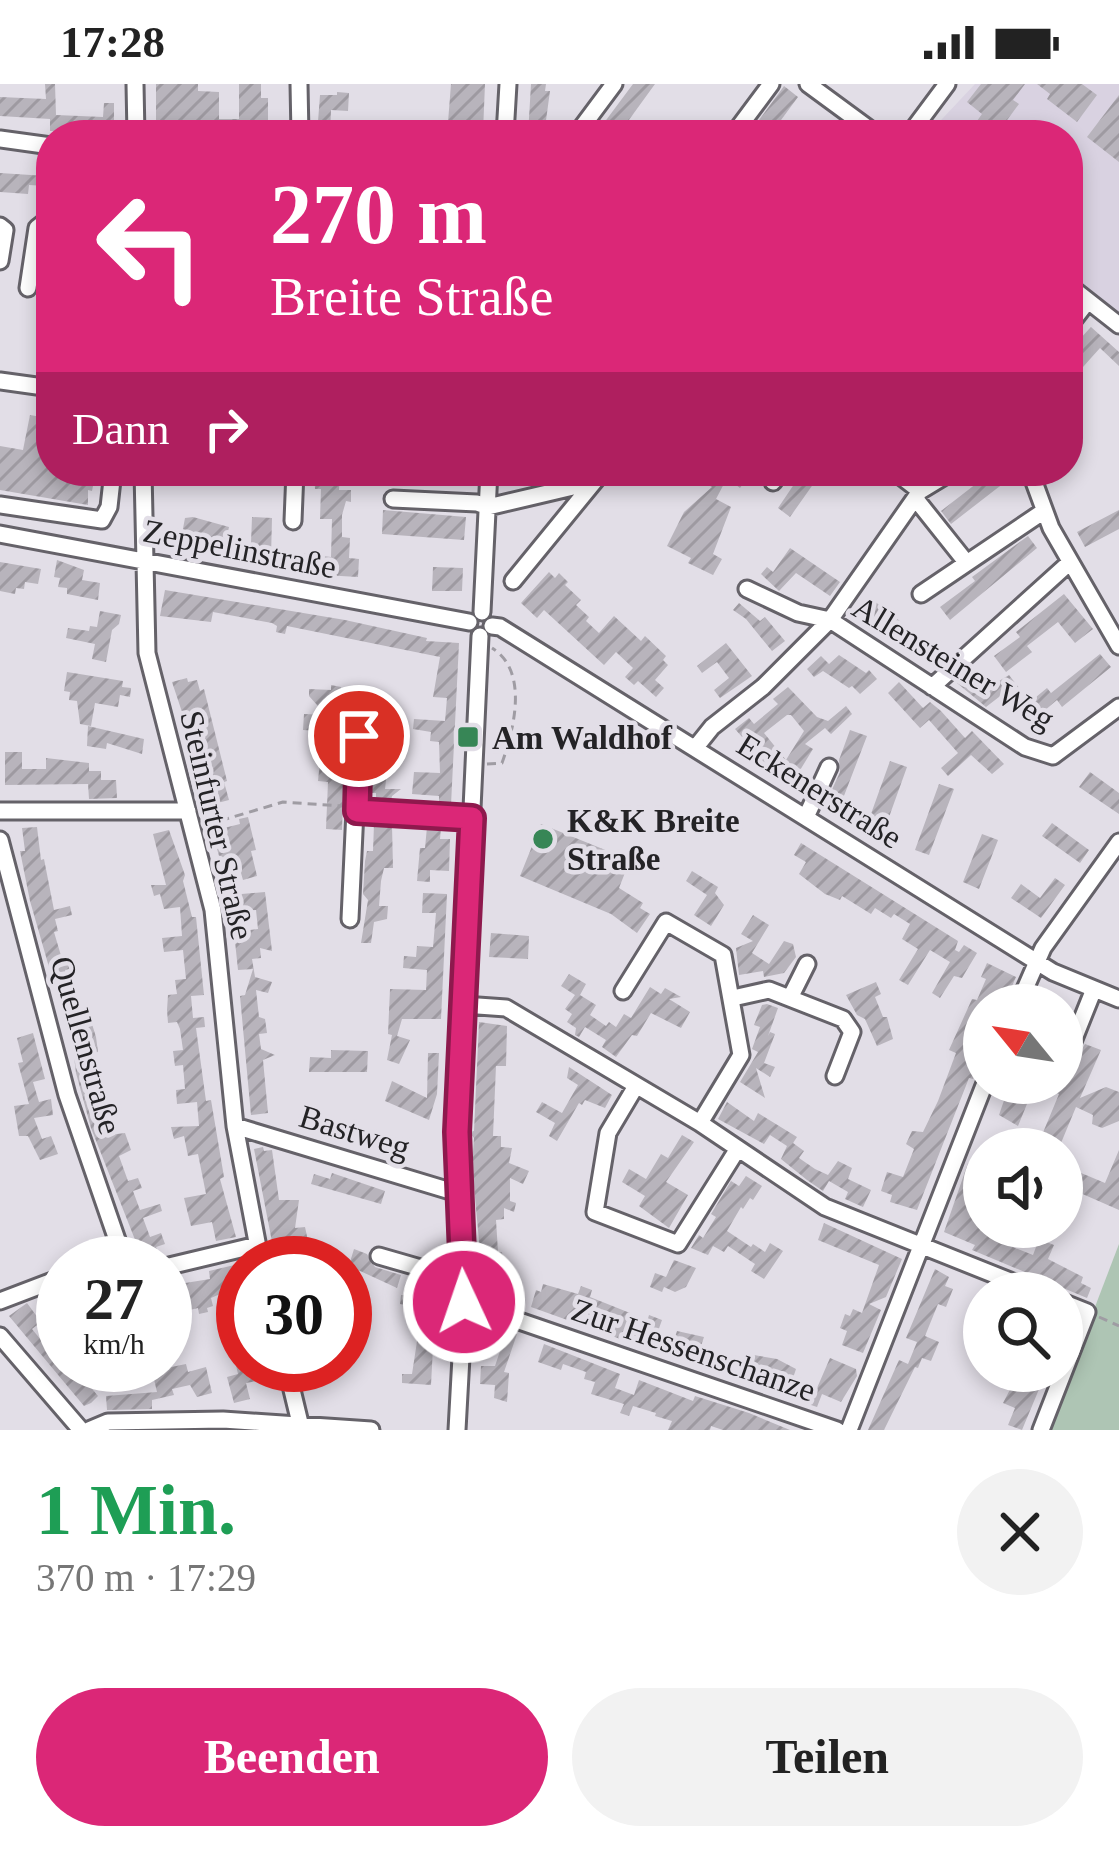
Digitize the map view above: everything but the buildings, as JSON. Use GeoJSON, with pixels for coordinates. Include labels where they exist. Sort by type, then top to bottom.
{"type":"FeatureCollection","features":[{"type":"Feature","properties":{"kind":"street"},"geometry":{"type":"LineString","coordinates":[[135,84],[136,120]]}},
{"type":"Feature","properties":{"kind":"street"},"geometry":{"type":"LineString","coordinates":[[299,84],[300,120]]}},
{"type":"Feature","properties":{"kind":"street"},"geometry":{"type":"LineString","coordinates":[[507,120],[508,84]]}},
{"type":"Feature","properties":{"kind":"street"},"geometry":{"type":"LineString","coordinates":[[587,120],[614,84]]}},
{"type":"Feature","properties":{"kind":"street"},"geometry":{"type":"LineString","coordinates":[[744,120],[771,84]]}},
{"type":"Feature","properties":{"kind":"street"},"geometry":{"type":"LineString","coordinates":[[808,84],[857,120]]}},
{"type":"Feature","properties":{"kind":"street"},"geometry":{"type":"LineString","coordinates":[[920,120],[947,84]]}},
{"type":"Feature","properties":{"kind":"street"},"geometry":{"type":"LineString","coordinates":[[0,140],[36,144]]}},
{"type":"Feature","properties":{"kind":"street"},"geometry":{"type":"LineString","coordinates":[[0,226],[5,230],[0,261]]}},
{"type":"Feature","properties":{"kind":"street"},"geometry":{"type":"LineString","coordinates":[[28,288],[36,235]]}},
{"type":"Feature","properties":{"kind":"street"},"geometry":{"type":"LineString","coordinates":[[1083,297],[1119,325]]}},
{"type":"Feature","properties":{"kind":"street"},"geometry":{"type":"LineString","coordinates":[[1083,308],[1088,301]]}},
{"type":"Feature","properties":{"kind":"street"},"geometry":{"type":"LineString","coordinates":[[0,381],[36,386]]}},
{"type":"Feature","properties":{"kind":"street"},"geometry":{"type":"LineString","coordinates":[[0,505],[102,520],[111,486]]}},
{"type":"Feature","properties":{"kind":"street","name":"Steinfurter Straße"},"geometry":{"type":"LineString","coordinates":[[143,486],[147,653],[213,910],[235,1126],[255,1236]]}},
{"type":"Feature","properties":{"kind":"street"},"geometry":{"type":"LineString","coordinates":[[293,521],[295,486]]}},
{"type":"Feature","properties":{"kind":"street"},"geometry":{"type":"LineString","coordinates":[[458,1430],[464,1302],[457,1193],[489,486]]}},
{"type":"Feature","properties":{"kind":"street"},"geometry":{"type":"LineString","coordinates":[[393,499],[477,502],[488,507],[575,486]]}},
{"type":"Feature","properties":{"kind":"street"},"geometry":{"type":"LineString","coordinates":[[513,581],[591,486]]}},
{"type":"Feature","properties":{"kind":"street"},"geometry":{"type":"LineString","coordinates":[[908,486],[966,562]]}},
{"type":"Feature","properties":{"kind":"street"},"geometry":{"type":"LineString","coordinates":[[696,747],[830,620],[917,495],[930,486]]}},
{"type":"Feature","properties":{"kind":"street"},"geometry":{"type":"LineString","coordinates":[[1035,486],[1069,563],[1119,646]]}},
{"type":"Feature","properties":{"kind":"street"},"geometry":{"type":"LineString","coordinates":[[921,595],[1044,511]]}},
{"type":"Feature","properties":{"kind":"street","name":"Zeppelinstraße"},"geometry":{"type":"LineString","coordinates":[[0,534],[481,627]]}},
{"type":"Feature","properties":{"kind":"street"},"geometry":{"type":"LineString","coordinates":[[932,688],[1069,563]]}},
{"type":"Feature","properties":{"kind":"street","name":"Allensteiner Weg"},"geometry":{"type":"LineString","coordinates":[[747,589],[798,613],[830,620],[1024,747],[1053,757],[1119,707]]}},
{"type":"Feature","properties":{"kind":"street","name":"Eckenerstraße"},"geometry":{"type":"LineString","coordinates":[[481,627],[500,627],[1036,962],[1119,999]]}},
{"type":"Feature","properties":{"kind":"street"},"geometry":{"type":"LineString","coordinates":[[350,919],[360,701]]}},
{"type":"Feature","properties":{"kind":"street"},"geometry":{"type":"LineString","coordinates":[[806,817],[829,767]]}},
{"type":"Feature","properties":{"kind":"street"},"geometry":{"type":"LineString","coordinates":[[357,808],[472,818]]}},
{"type":"Feature","properties":{"kind":"street"},"geometry":{"type":"LineString","coordinates":[[0,811],[190,820]]}},
{"type":"Feature","properties":{"kind":"street","name":"Quellenstraße"},"geometry":{"type":"LineString","coordinates":[[0,840],[67,1095],[110,1236]]}},
{"type":"Feature","properties":{"kind":"street"},"geometry":{"type":"LineString","coordinates":[[1027,984],[1036,962],[1119,842]]}},
{"type":"Feature","properties":{"kind":"street"},"geometry":{"type":"LineString","coordinates":[[623,991],[665,922],[723,955],[741,1055],[700,1124]]}},
{"type":"Feature","properties":{"kind":"street"},"geometry":{"type":"LineString","coordinates":[[790,998],[807,964]]}},
{"type":"Feature","properties":{"kind":"street"},"geometry":{"type":"LineString","coordinates":[[1083,1016],[1094,989]]}},
{"type":"Feature","properties":{"kind":"street"},"geometry":{"type":"LineString","coordinates":[[733,998],[769,990],[843,1019],[852,1032],[835,1076]]}},
{"type":"Feature","properties":{"kind":"street"},"geometry":{"type":"LineString","coordinates":[[464,1005],[506,1008],[700,1124],[825,1207],[987,1272]]}},
{"type":"Feature","properties":{"kind":"street"},"geometry":{"type":"LineString","coordinates":[[636,1086],[608,1133],[595,1212],[678,1244],[737,1150]]}},
{"type":"Feature","properties":{"kind":"street"},"geometry":{"type":"LineString","coordinates":[[849,1430],[976,1104]]}},
{"type":"Feature","properties":{"kind":"street","name":"Bastweg"},"geometry":{"type":"LineString","coordinates":[[235,1126],[457,1193]]}},
{"type":"Feature","properties":{"kind":"street"},"geometry":{"type":"LineString","coordinates":[[379,1256],[438,1273],[462,1274]]}},
{"type":"Feature","properties":{"kind":"street"},"geometry":{"type":"LineString","coordinates":[[0,1301],[36,1287]]}},
{"type":"Feature","properties":{"kind":"street","name":"Zur Hessenschanze"},"geometry":{"type":"LineString","coordinates":[[464,1302],[836,1430]]}},
{"type":"Feature","properties":{"kind":"street"},"geometry":{"type":"LineString","coordinates":[[1041,1430],[1088,1312],[1083,1310]]}},
{"type":"Feature","properties":{"kind":"street"},"geometry":{"type":"LineString","coordinates":[[0,1336],[85,1430],[108,1422],[300,1424],[371,1430]]}},
{"type":"Feature","properties":{"kind":"street"},"geometry":{"type":"LineString","coordinates":[[292,1392],[300,1424]]}},
{"type":"Feature","properties":{"kind":"path"},"geometry":{"type":"LineString","coordinates":[[475,764],[502,763],[512,736],[515,678],[481,627]]}},
{"type":"Feature","properties":{"kind":"path"},"geometry":{"type":"LineString","coordinates":[[190,820],[284,802],[357,808]]}},
{"type":"Feature","properties":{"kind":"path"},"geometry":{"type":"LineString","coordinates":[[1088,1312],[1119,1326]]}},
{"type":"Feature","properties":{"kind":"shaded area"},"geometry":{"type":"Polygon","coordinates":[[[975,84],[1119,84],[1119,312],[1083,284],[1083,120],[941,120],[975,84]]]}},
{"type":"Feature","properties":{"kind":"green space"},"geometry":{"type":"Polygon","coordinates":[[[1119,1244],[1119,1430],[1048,1430],[1063,1392],[1083,1392],[1083,1338],[1119,1244]]]}},
{"type":"Feature","properties":{"kind":"place","name":"Am Waldhof"},"geometry":{"type":"Point","coordinates":[468,737]}},
{"type":"Feature","properties":{"kind":"place","name":"K&K Breite Straße"},"geometry":{"type":"Point","coordinates":[543,839]}},
{"type":"Feature","properties":{"kind":"route"},"geometry":{"type":"LineString","coordinates":[[359,736],[357,811],[472,818],[457,1132],[464,1302]]}}]}
